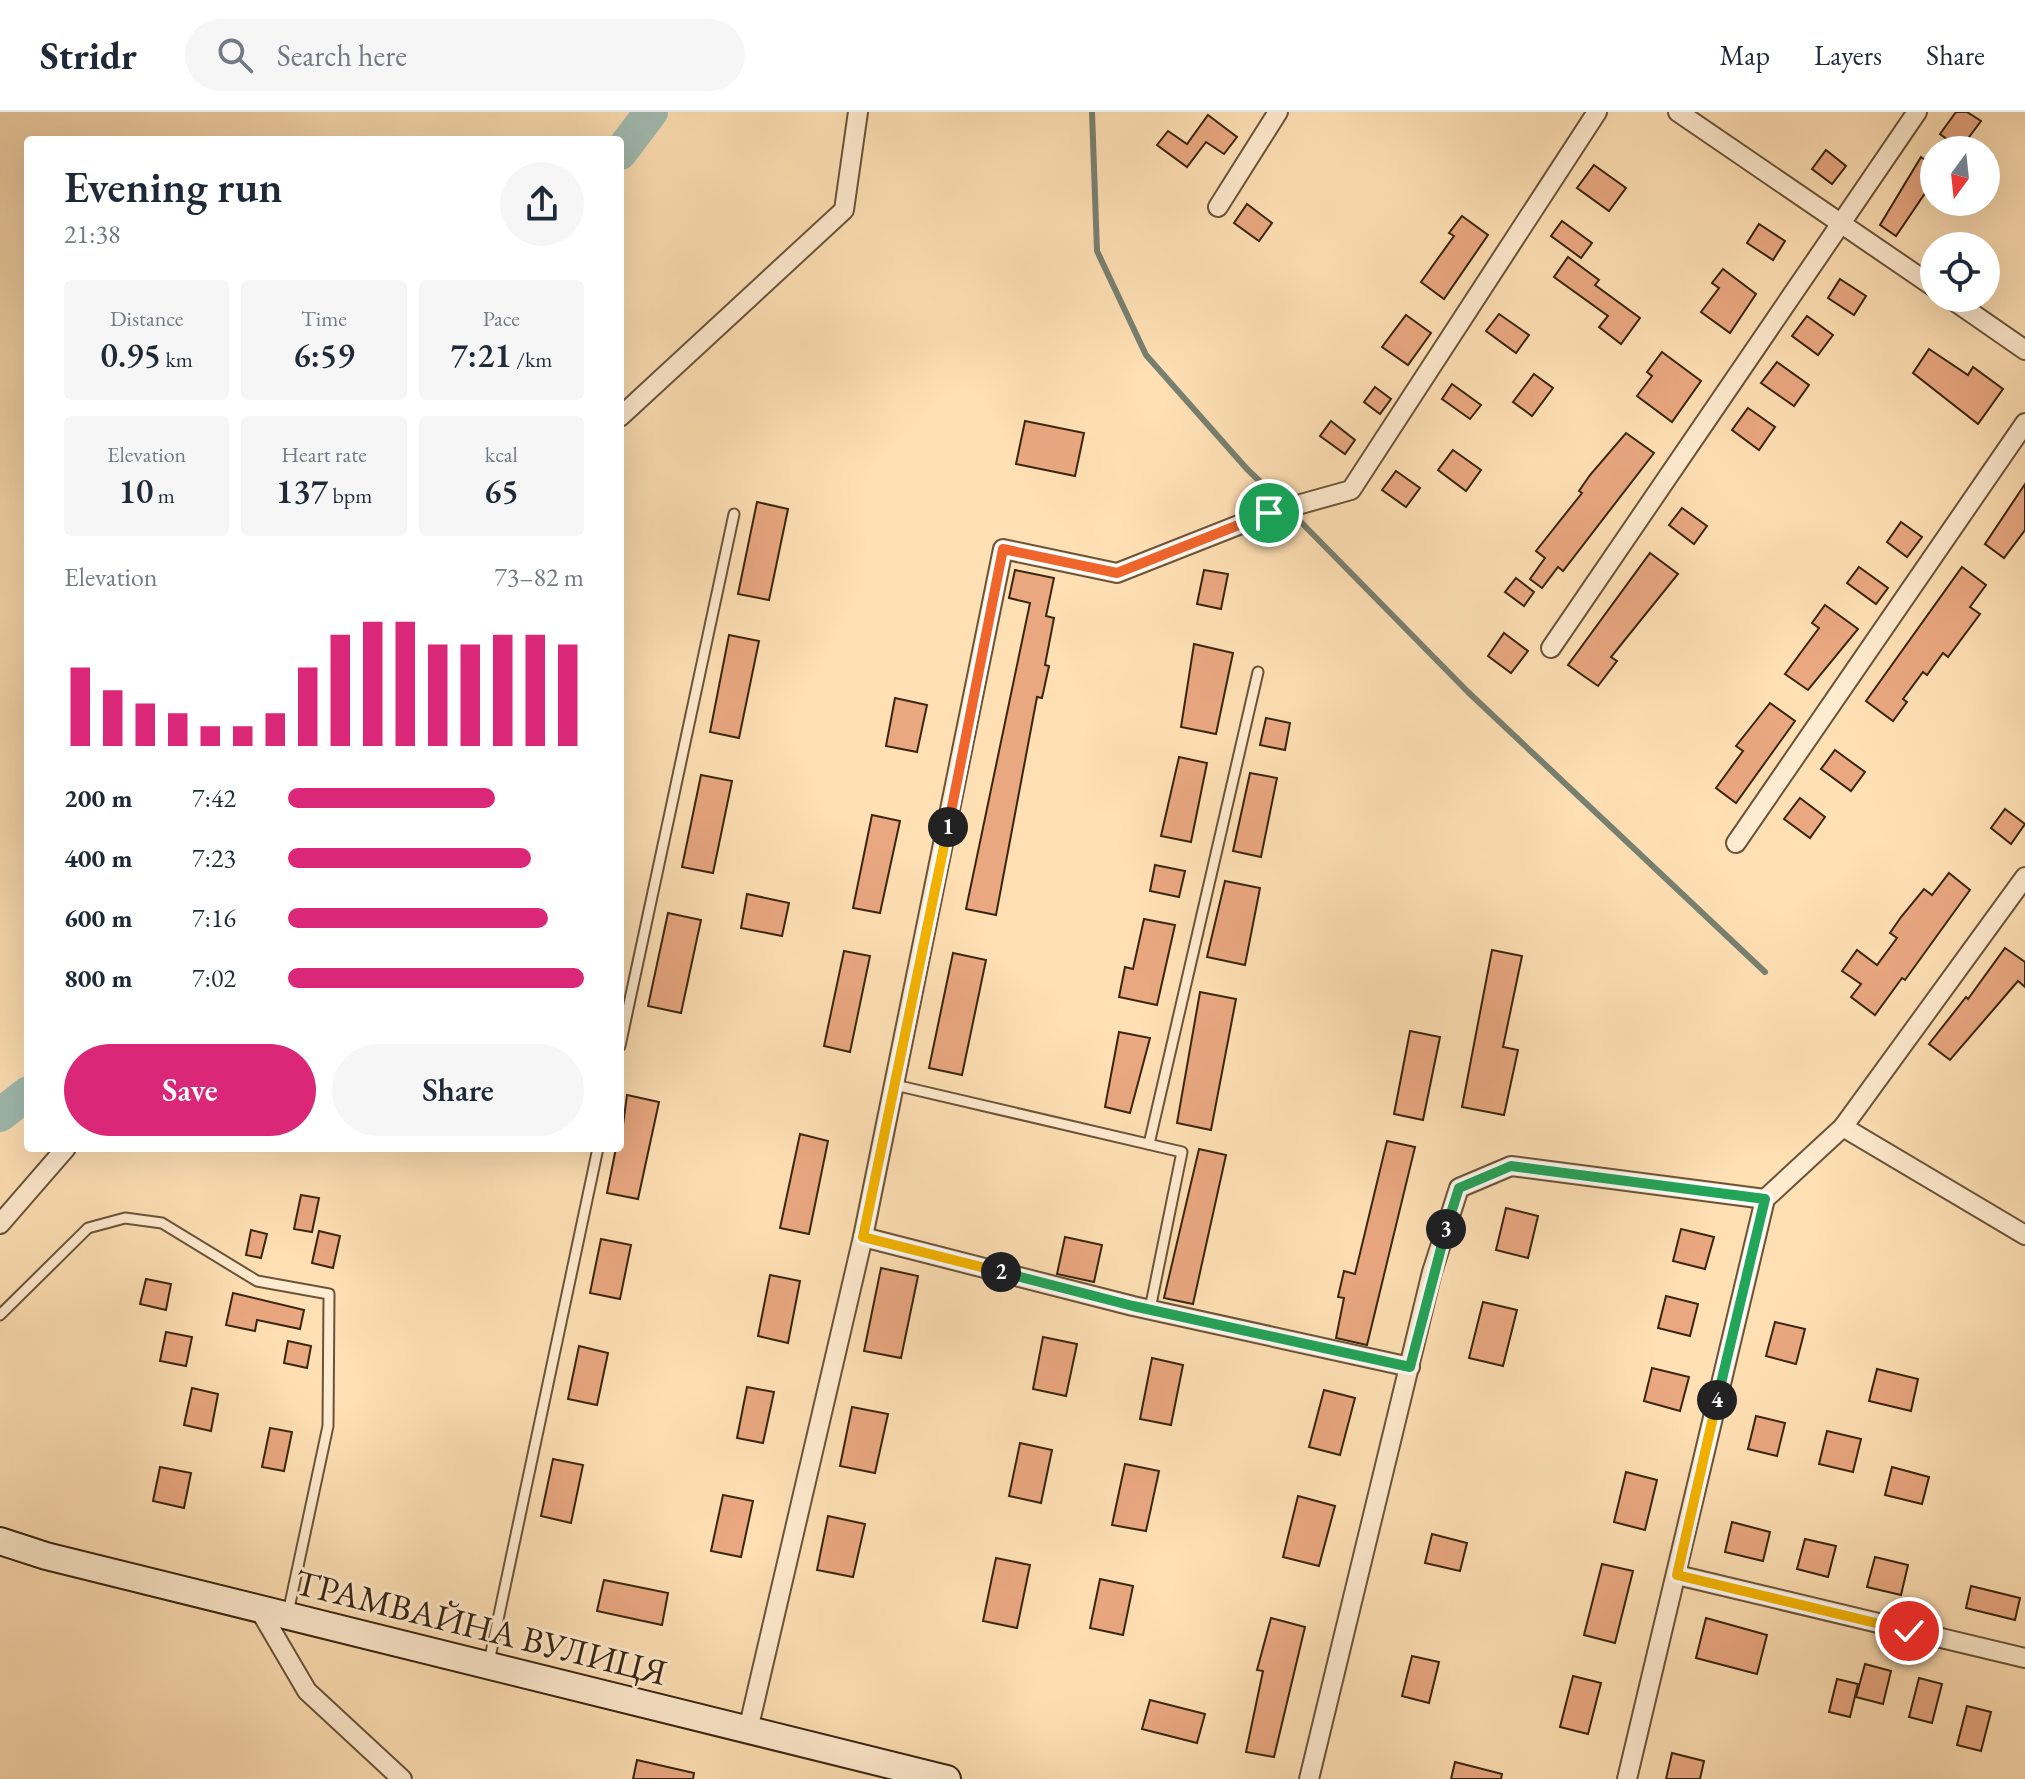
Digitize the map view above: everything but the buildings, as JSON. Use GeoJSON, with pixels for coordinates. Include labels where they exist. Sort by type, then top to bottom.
{"type":"FeatureCollection","features":[{"type":"Feature","properties":{"kind":"street"},"geometry":{"type":"LineString","coordinates":[[624,413],[844,210],[858,112]]}},
{"type":"Feature","properties":{"kind":"street"},"geometry":{"type":"LineString","coordinates":[[1218,207],[1278,112]]}},
{"type":"Feature","properties":{"kind":"street"},"geometry":{"type":"LineString","coordinates":[[748,1730],[863,1237],[1003,549],[1117,573],[1269,513],[1351,490],[1597,112]]}},
{"type":"Feature","properties":{"kind":"street"},"geometry":{"type":"LineString","coordinates":[[1678,112],[1920,277]]}},
{"type":"Feature","properties":{"kind":"street"},"geometry":{"type":"LineString","coordinates":[[1551,648],[1917,112]]}},
{"type":"Feature","properties":{"kind":"street"},"geometry":{"type":"LineString","coordinates":[[1970,312],[2025,350]]}},
{"type":"Feature","properties":{"kind":"street"},"geometry":{"type":"LineString","coordinates":[[1736,843],[2025,423]]}},
{"type":"Feature","properties":{"kind":"street"},"geometry":{"type":"LineString","coordinates":[[1627,1779],[1765,1199],[1843,1127],[2025,877]]}},
{"type":"Feature","properties":{"kind":"street"},"geometry":{"type":"LineString","coordinates":[[1843,1127],[2025,1235]]}},
{"type":"Feature","properties":{"kind":"street"},"geometry":{"type":"LineString","coordinates":[[0,1224],[63,1152]]}},
{"type":"Feature","properties":{"kind":"street"},"geometry":{"type":"LineString","coordinates":[[1309,1779],[1432,1272],[1459,1188],[1511,1166],[1765,1199]]}},
{"type":"Feature","properties":{"kind":"street"},"geometry":{"type":"LineString","coordinates":[[863,1237],[1150,1309],[1410,1367]]}},
{"type":"Feature","properties":{"kind":"street","name":"ТРАМВАЙНА ВУЛИЦЯ"},"geometry":{"type":"LineString","coordinates":[[0,1541],[46,1556],[947,1779]]}},
{"type":"Feature","properties":{"kind":"street"},"geometry":{"type":"LineString","coordinates":[[1677,1575],[2025,1658]]}},
{"type":"Feature","properties":{"kind":"street"},"geometry":{"type":"LineString","coordinates":[[259,1609],[307,1691],[402,1779]]}},
{"type":"Feature","properties":{"kind":"lane"},"geometry":{"type":"LineString","coordinates":[[624,1027],[734,514]]}},
{"type":"Feature","properties":{"kind":"lane"},"geometry":{"type":"LineString","coordinates":[[1149,1144],[1258,672]]}},
{"type":"Feature","properties":{"kind":"lane"},"geometry":{"type":"LineString","coordinates":[[895,1085],[1182,1152],[1150,1309]]}},
{"type":"Feature","properties":{"kind":"lane"},"geometry":{"type":"LineString","coordinates":[[488,1666],[597,1152]]}},
{"type":"Feature","properties":{"kind":"lane"},"geometry":{"type":"LineString","coordinates":[[0,1315],[88,1228],[125,1218],[162,1223],[257,1281],[329,1294],[328,1426],[288,1616]]}},
{"type":"Feature","properties":{"kind":"waterway"},"geometry":{"type":"LineString","coordinates":[[624,148],[651,112]]}},
{"type":"Feature","properties":{"kind":"waterway"},"geometry":{"type":"LineString","coordinates":[[1092,112],[1097,251],[1146,355],[1247,469],[1283,504]]}},
{"type":"Feature","properties":{"kind":"waterway"},"geometry":{"type":"LineString","coordinates":[[1291,512],[1468,692],[1765,972]]}},
{"type":"Feature","properties":{"kind":"waterway"},"geometry":{"type":"LineString","coordinates":[[0,1115],[24,1096]]}},
{"type":"Feature","properties":{"kind":"route"},"geometry":{"type":"LineString","coordinates":[[1269,513],[1117,573],[1003,549],[863,1237],[1133,1306],[1410,1367],[1432,1272],[1459,1188],[1511,1166],[1765,1199],[1677,1575],[1909,1631]]}}]}
